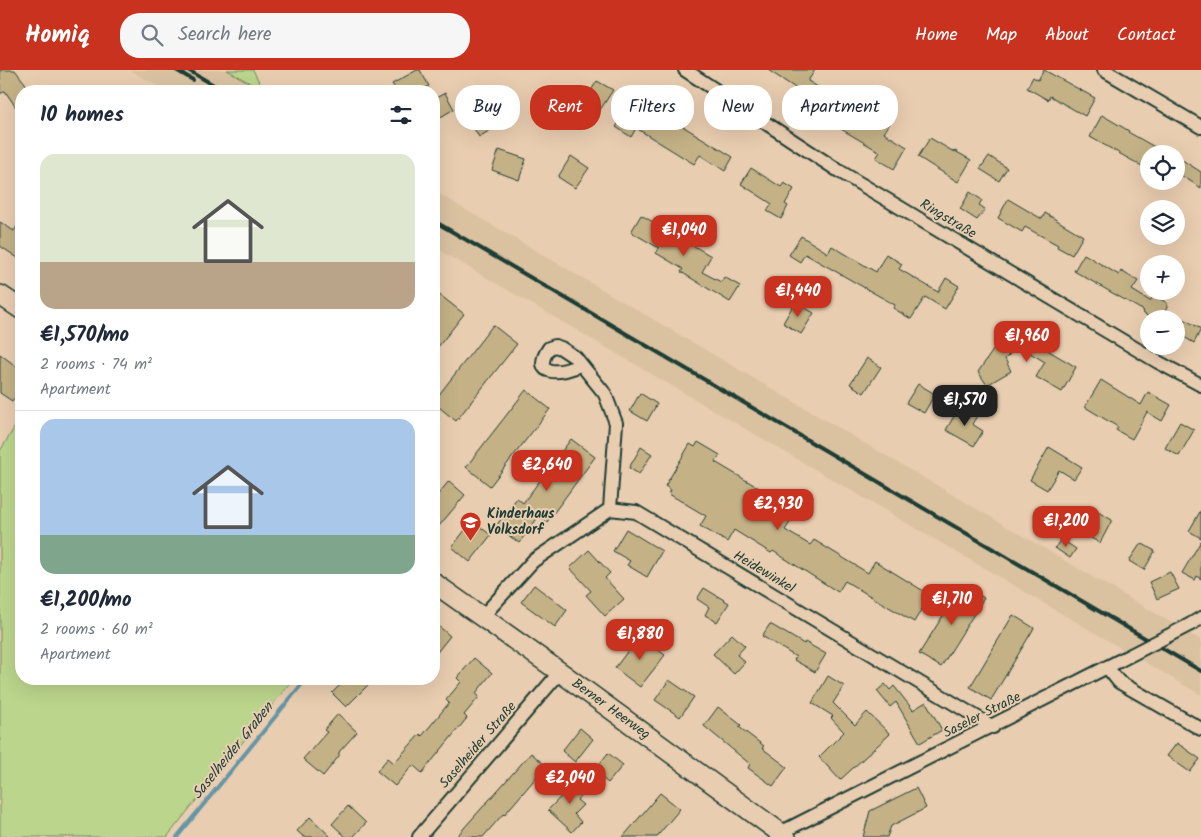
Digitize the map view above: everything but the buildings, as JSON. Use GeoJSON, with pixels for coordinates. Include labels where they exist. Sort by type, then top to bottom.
{"type":"FeatureCollection","features":[{"type":"Feature","properties":{"kind":"main road"},"geometry":{"type":"LineString","coordinates":[[0,295],[15,305]]}},
{"type":"Feature","properties":{"kind":"main road","name":"Berner Heerweg"},"geometry":{"type":"LineString","coordinates":[[440,587],[560,672],[781,836]]}},
{"type":"Feature","properties":{"kind":"street","name":"Ringstraße"},"geometry":{"type":"LineString","coordinates":[[685,70],[839,171],[1158,362],[1201,385]]}},
{"type":"Feature","properties":{"kind":"street"},"geometry":{"type":"LineString","coordinates":[[1104,70],[1201,127]]}},
{"type":"Feature","properties":{"kind":"street"},"geometry":{"type":"LineString","coordinates":[[482,617],[533,561],[610,509],[616,423],[605,394],[582,364]]}},
{"type":"Feature","properties":{"kind":"street","name":"Heidewinkel"},"geometry":{"type":"LineString","coordinates":[[610,509],[636,512],[993,727]]}},
{"type":"Feature","properties":{"kind":"street","name":"Saseler Straße"},"geometry":{"type":"LineString","coordinates":[[781,836],[1196,621]]}},
{"type":"Feature","properties":{"kind":"street"},"geometry":{"type":"LineString","coordinates":[[1107,667],[1119,682],[1201,729]]}},
{"type":"Feature","properties":{"kind":"street","name":"Saselheider Straße"},"geometry":{"type":"LineString","coordinates":[[419,837],[560,672]]}},
{"type":"Feature","properties":{"kind":"shaded area"},"geometry":{"type":"Polygon","coordinates":[[[130,70],[227,70],[253,85],[156,85],[130,70]]]}},
{"type":"Feature","properties":{"kind":"shaded area"},"geometry":{"type":"Polygon","coordinates":[[[440,195],[1201,640],[1201,695],[440,251],[440,195]]]}},
{"type":"Feature","properties":{"kind":"green space"},"geometry":{"type":"Polygon","coordinates":[[[227,70],[253,70],[261,85],[253,85],[227,70]]]}},
{"type":"Feature","properties":{"kind":"green space"},"geometry":{"type":"Polygon","coordinates":[[[15,427],[15,685],[288,685],[167,837],[0,837],[0,451],[15,427]]]}},
{"type":"Feature","properties":{"kind":"waterway","name":"Saselheider Graben"},"geometry":{"type":"LineString","coordinates":[[177,837],[301,685]]}},
{"type":"Feature","properties":{"kind":"railway"},"geometry":{"type":"LineString","coordinates":[[176,70],[193,80]]}},
{"type":"Feature","properties":{"kind":"railway"},"geometry":{"type":"LineString","coordinates":[[188,70],[214,85]]}},
{"type":"Feature","properties":{"kind":"railway"},"geometry":{"type":"LineString","coordinates":[[440,225],[1201,671]]}},
{"type":"Feature","properties":{"kind":"place","name":"Kinderhaus Volksdorf"},"geometry":{"type":"Point","coordinates":[471,541]}}]}
